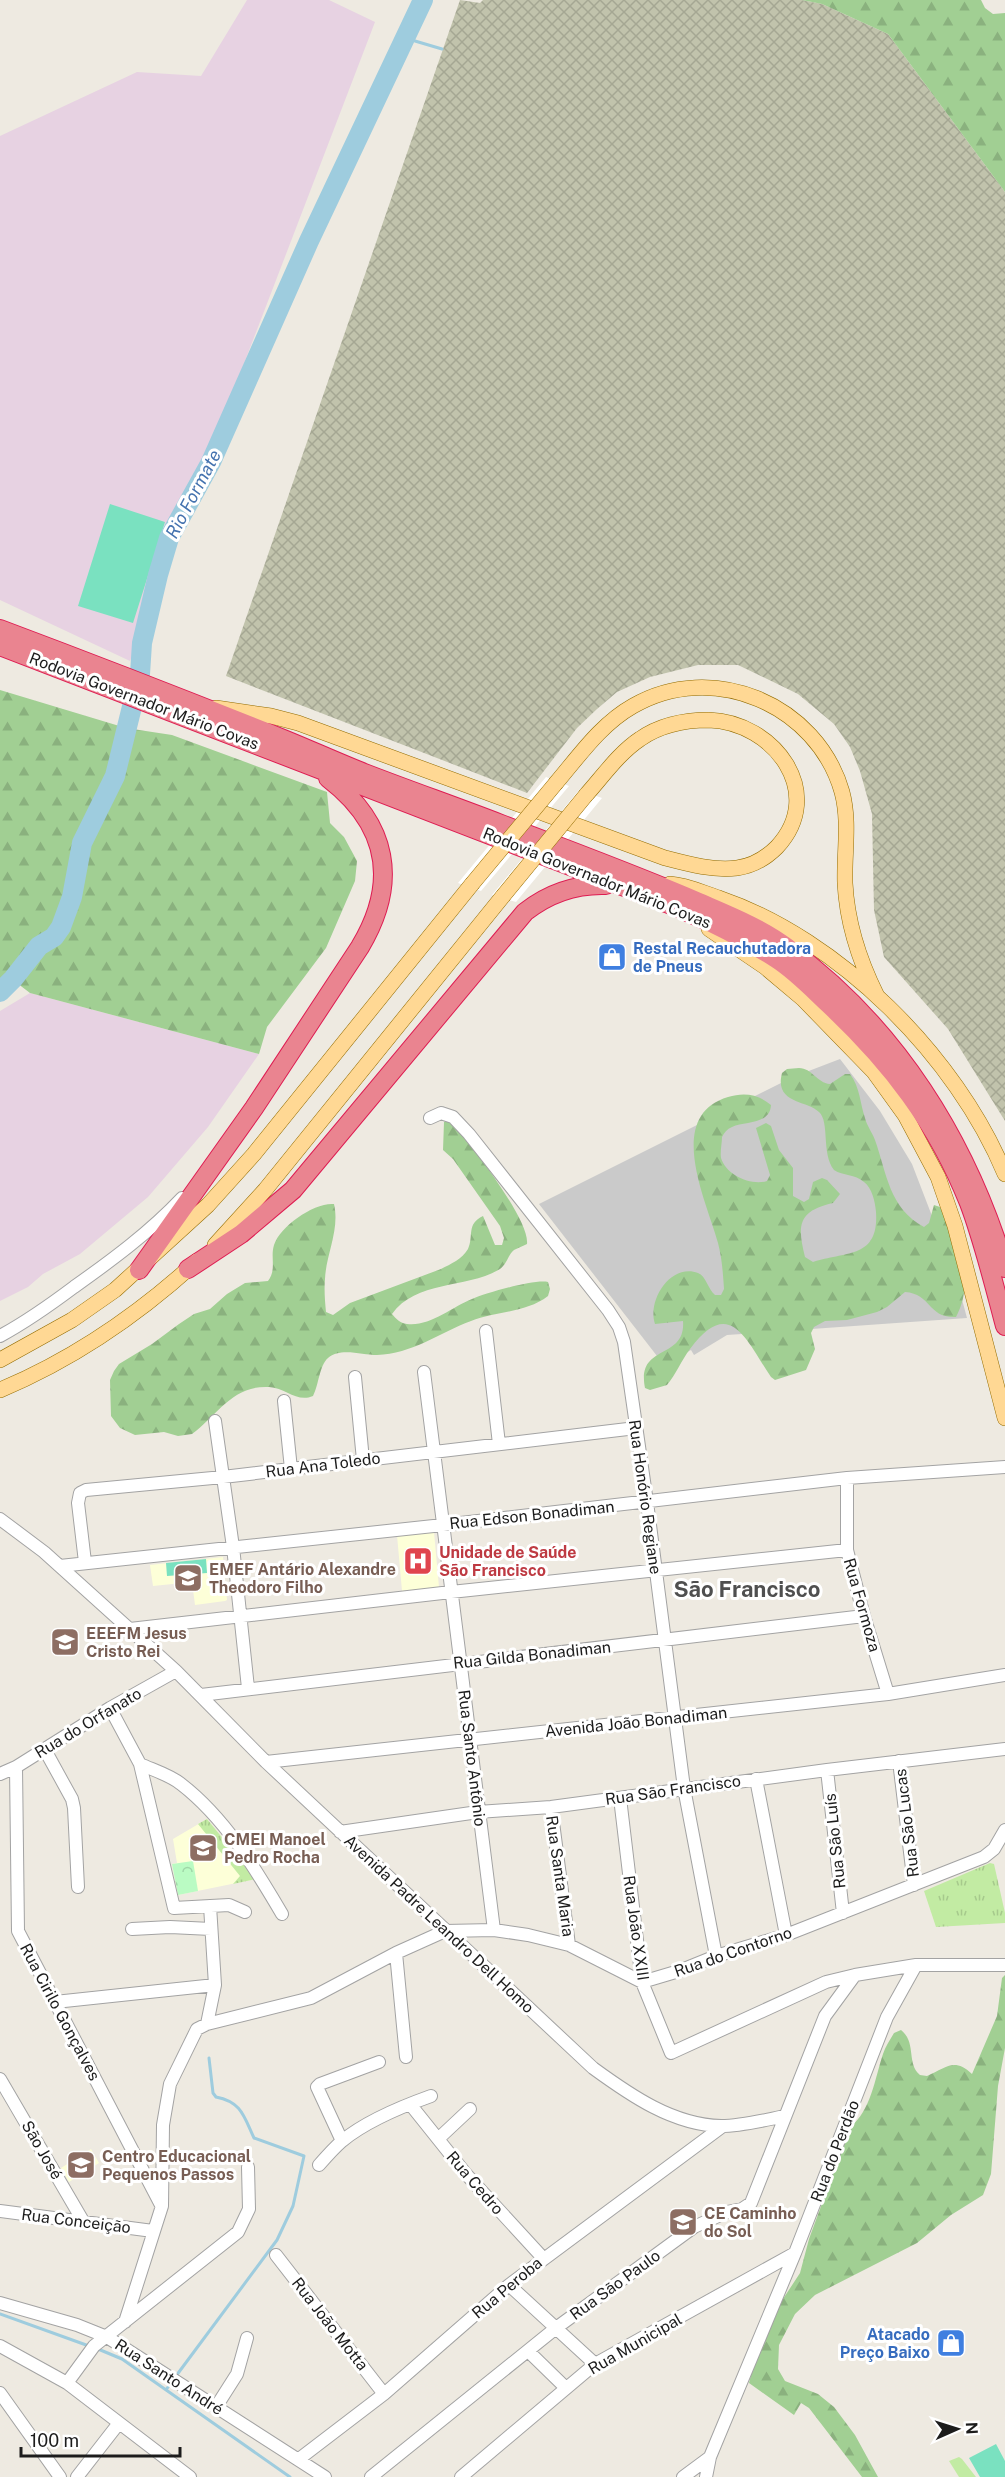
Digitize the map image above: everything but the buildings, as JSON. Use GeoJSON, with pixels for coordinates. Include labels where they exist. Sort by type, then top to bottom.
{"type":"FeatureCollection","features":[{"type":"Feature","properties":{"kind":"highway","name":"Rodovia Governador Mário Covas"},"geometry":{"type":"LineString","coordinates":[[0,629],[303,763],[679,908],[728,930],[778,960],[858,1032],[892,1069],[924,1114],[953,1167],[979,1234],[1005,1326]]}},
{"type":"Feature","properties":{"kind":"highway","name":"Rodovia Governador Mário Covas"},"geometry":{"type":"LineString","coordinates":[[0,646],[98,673]]}},
{"type":"Feature","properties":{"kind":"highway","name":"Rodovia Governador Mário Covas"},"geometry":{"type":"LineString","coordinates":[[174,705],[201,706],[365,773],[650,881],[736,918],[786,946],[829,981],[866,1017],[902,1061],[938,1112],[978,1190],[1005,1268]]}},
{"type":"Feature","properties":{"kind":"highway"},"geometry":{"type":"LineString","coordinates":[[139,1270],[218,1160],[360,947],[372,925],[380,900],[384,862],[369,824],[342,789],[303,763]]}},
{"type":"Feature","properties":{"kind":"highway"},"geometry":{"type":"LineString","coordinates":[[188,1269],[241,1234],[293,1190],[525,912],[545,898],[580,886],[604,885],[628,890]]}},
{"type":"Feature","properties":{"kind":"main road"},"geometry":{"type":"LineString","coordinates":[[0,1360],[72,1320],[139,1270],[208,1205],[231,1180],[556,783],[611,721],[634,705],[661,693],[689,688],[718,688],[747,694],[782,711],[801,725],[821,749],[841,790],[847,821],[845,882],[850,922],[861,960],[876,996]]}},
{"type":"Feature","properties":{"kind":"main road"},"geometry":{"type":"LineString","coordinates":[[0,1390],[105,1336],[135,1314],[224,1236],[265,1190],[502,896],[586,795],[624,752],[642,738],[670,725],[701,720],[738,725],[769,742],[789,769],[796,797],[790,826],[780,843],[766,856],[738,868],[701,866],[665,858],[282,718],[201,706]]}},
{"type":"Feature","properties":{"kind":"main road"},"geometry":{"type":"LineString","coordinates":[[650,881],[679,885],[742,906],[792,931],[841,966],[876,996],[943,1070],[983,1130],[1005,1174]]}},
{"type":"Feature","properties":{"kind":"main road"},"geometry":{"type":"LineString","coordinates":[[679,908],[765,968],[802,999],[874,1072],[905,1115],[938,1177],[955,1226],[1005,1418]]}},
{"type":"Feature","properties":{"kind":"main road"},"geometry":{"type":"LineString","coordinates":[[988,1351],[994,1360],[1005,1369]]}},
{"type":"Feature","properties":{"kind":"street","name":"Rua Honório Regiane"},"geometry":{"type":"LineString","coordinates":[[430,1118],[441,1113],[453,1117],[461,1125],[608,1310],[619,1327],[624,1342],[647,1502],[684,1788],[716,1956]]}},
{"type":"Feature","properties":{"kind":"street"},"geometry":{"type":"LineString","coordinates":[[0,1336],[24,1323],[105,1265],[168,1213],[218,1160]]}},
{"type":"Feature","properties":{"kind":"street"},"geometry":{"type":"LineString","coordinates":[[486,1331],[500,1444]]}},
{"type":"Feature","properties":{"kind":"street","name":"Rua Santo Antônio"},"geometry":{"type":"LineString","coordinates":[[424,1372],[494,1930]]}},
{"type":"Feature","properties":{"kind":"street"},"geometry":{"type":"LineString","coordinates":[[355,1377],[363,1460]]}},
{"type":"Feature","properties":{"kind":"street"},"geometry":{"type":"LineString","coordinates":[[284,1401],[291,1469]]}},
{"type":"Feature","properties":{"kind":"street"},"geometry":{"type":"LineString","coordinates":[[215,1421],[233,1547],[248,1688]]}},
{"type":"Feature","properties":{"kind":"street","name":"Rua Ana Toledo"},"geometry":{"type":"LineString","coordinates":[[85,1562],[78,1503],[80,1493],[86,1490],[223,1477],[636,1428]]}},
{"type":"Feature","properties":{"kind":"street","name":"Rua Edson Bonadiman"},"geometry":{"type":"LineString","coordinates":[[60,1566],[444,1525],[846,1478],[1005,1467]]}},
{"type":"Feature","properties":{"kind":"street","name":"Rua Formoza"},"geometry":{"type":"LineString","coordinates":[[846,1478],[847,1550],[888,1694]]}},
{"type":"Feature","properties":{"kind":"street","name":"Avenida Padre Leandro Dell Homo"},"geometry":{"type":"LineString","coordinates":[[0,1520],[44,1552],[176,1671],[340,1832],[592,2068],[636,2099],[700,2124],[723,2126],[785,2116]]}},
{"type":"Feature","properties":{"kind":"street"},"geometry":{"type":"LineString","coordinates":[[130,1629],[847,1550]]}},
{"type":"Feature","properties":{"kind":"street","name":"Rua Gilda Bonadiman"},"geometry":{"type":"LineString","coordinates":[[201,1695],[864,1616]]}},
{"type":"Feature","properties":{"kind":"street","name":"Rua do Orfanato"},"geometry":{"type":"LineString","coordinates":[[0,1774],[16,1767],[110,1708],[176,1671]]}},
{"type":"Feature","properties":{"kind":"street","name":"Avenida João Bonadiman"},"geometry":{"type":"LineString","coordinates":[[266,1761],[888,1694],[1005,1675]]}},
{"type":"Feature","properties":{"kind":"street"},"geometry":{"type":"LineString","coordinates":[[110,1708],[140,1764],[174,1908],[170,1927]]}},
{"type":"Feature","properties":{"kind":"street","name":"Rua São Francisco"},"geometry":{"type":"LineString","coordinates":[[340,1832],[478,1812],[551,1807],[684,1788],[1005,1749]]}},
{"type":"Feature","properties":{"kind":"street"},"geometry":{"type":"LineString","coordinates":[[45,1750],[72,1799],[78,1887]]}},
{"type":"Feature","properties":{"kind":"street","name":"Rua São Lucas"},"geometry":{"type":"LineString","coordinates":[[899,1761],[914,1885]]}},
{"type":"Feature","properties":{"kind":"street"},"geometry":{"type":"LineString","coordinates":[[140,1764],[180,1783],[214,1815],[255,1867],[282,1914]]}},
{"type":"Feature","properties":{"kind":"street","name":"Rua Cirilo Gonçalves"},"geometry":{"type":"LineString","coordinates":[[16,1767],[18,1931],[162,2206]]}},
{"type":"Feature","properties":{"kind":"street","name":"Rua São Luís"},"geometry":{"type":"LineString","coordinates":[[827,1770],[843,1913]]}},
{"type":"Feature","properties":{"kind":"street"},"geometry":{"type":"LineString","coordinates":[[756,1779],[786,1935]]}},
{"type":"Feature","properties":{"kind":"street","name":"Rua João XXIII"},"geometry":{"type":"LineString","coordinates":[[620,1798],[642,1982],[671,2054],[826,1982],[855,1975]]}},
{"type":"Feature","properties":{"kind":"street","name":"Rua Santa Maria"},"geometry":{"type":"LineString","coordinates":[[551,1807],[569,1945]]}},
{"type":"Feature","properties":{"kind":"street","name":"Rua do Contorno"},"geometry":{"type":"LineString","coordinates":[[642,1982],[786,1935],[984,1857],[994,1849],[1005,1830]]}},
{"type":"Feature","properties":{"kind":"street"},"geometry":{"type":"LineString","coordinates":[[174,1908],[229,1905],[244,1912]]}},
{"type":"Feature","properties":{"kind":"street"},"geometry":{"type":"LineString","coordinates":[[207,2024],[215,1985],[210,1906]]}},
{"type":"Feature","properties":{"kind":"street"},"geometry":{"type":"LineString","coordinates":[[132,1929],[170,1927],[211,1929]]}},
{"type":"Feature","properties":{"kind":"street"},"geometry":{"type":"LineString","coordinates":[[125,2322],[162,2206],[163,2125],[170,2084],[197,2029],[207,2024],[311,1998],[396,1953],[445,1931],[494,1930],[569,1945],[642,1982]]}},
{"type":"Feature","properties":{"kind":"street"},"geometry":{"type":"LineString","coordinates":[[396,1953],[406,2057]]}},
{"type":"Feature","properties":{"kind":"street"},"geometry":{"type":"LineString","coordinates":[[855,1975],[916,1965],[1005,1965]]}},
{"type":"Feature","properties":{"kind":"street","name":"Rua do Perdão"},"geometry":{"type":"LineString","coordinates":[[706,2477],[710,2457],[795,2253],[887,2017],[916,1965]]}},
{"type":"Feature","properties":{"kind":"street","name":"Rua São Paulo"},"geometry":{"type":"LineString","coordinates":[[371,2477],[556,2328],[694,2227],[727,2212],[742,2209],[751,2203],[825,2016],[855,1975]]}},
{"type":"Feature","properties":{"kind":"street"},"geometry":{"type":"LineString","coordinates":[[55,2002],[215,1985]]}},
{"type":"Feature","properties":{"kind":"street"},"geometry":{"type":"LineString","coordinates":[[342,2141],[317,2087],[379,2062]]}},
{"type":"Feature","properties":{"kind":"street","name":"São José"},"geometry":{"type":"LineString","coordinates":[[0,2079],[83,2221]]}},
{"type":"Feature","properties":{"kind":"street"},"geometry":{"type":"LineString","coordinates":[[319,2164],[342,2141],[410,2104],[431,2096]]}},
{"type":"Feature","properties":{"kind":"street","name":"Rua Cedro"},"geometry":{"type":"LineString","coordinates":[[410,2104],[466,2174],[543,2258]]}},
{"type":"Feature","properties":{"kind":"street"},"geometry":{"type":"LineString","coordinates":[[438,2139],[470,2109]]}},
{"type":"Feature","properties":{"kind":"street","name":"Rua Peroba"},"geometry":{"type":"LineString","coordinates":[[299,2459],[384,2394],[543,2258],[723,2126]]}},
{"type":"Feature","properties":{"kind":"street"},"geometry":{"type":"LineString","coordinates":[[67,2383],[94,2346],[238,2232],[249,2209],[248,2167]]}},
{"type":"Feature","properties":{"kind":"street","name":"Rua Conceição"},"geometry":{"type":"LineString","coordinates":[[0,2211],[153,2230]]}},
{"type":"Feature","properties":{"kind":"street","name":"Rua Municipal"},"geometry":{"type":"LineString","coordinates":[[461,2477],[595,2364],[795,2253]]}},
{"type":"Feature","properties":{"kind":"street","name":"Rua João Motta"},"geometry":{"type":"LineString","coordinates":[[276,2255],[384,2394]]}},
{"type":"Feature","properties":{"kind":"street","name":"Rua São Paulo"},"geometry":{"type":"LineString","coordinates":[[509,2285],[595,2364]]}},
{"type":"Feature","properties":{"kind":"street","name":"Rua Santo André"},"geometry":{"type":"LineString","coordinates":[[0,2303],[77,2325],[107,2337],[325,2477]]}},
{"type":"Feature","properties":{"kind":"street"},"geometry":{"type":"LineString","coordinates":[[216,2407],[237,2374],[247,2338]]}},
{"type":"Feature","properties":{"kind":"street"},"geometry":{"type":"LineString","coordinates":[[0,2346],[67,2383],[190,2477]]}},
{"type":"Feature","properties":{"kind":"street"},"geometry":{"type":"LineString","coordinates":[[528,2351],[566,2388]]}},
{"type":"Feature","properties":{"kind":"street"},"geometry":{"type":"LineString","coordinates":[[2,2400],[60,2477]]}},
{"type":"Feature","properties":{"kind":"street"},"geometry":{"type":"LineString","coordinates":[[77,2477],[119,2423]]}},
{"type":"Feature","properties":{"kind":"street"},"geometry":{"type":"LineString","coordinates":[[683,2477],[710,2457]]}},
{"type":"Feature","properties":{"kind":"shaded area"},"geometry":{"type":"Polygon","coordinates":[[[247,0],[329,0],[375,22],[130,661],[0,600],[0,136],[137,72],[201,76],[247,0]]]}},
{"type":"Feature","properties":{"kind":"shaded area"},"geometry":{"type":"Polygon","coordinates":[[[460,0],[480,3],[483,0],[802,0],[822,4],[888,34],[1005,192],[1005,1121],[948,1029],[884,957],[874,910],[872,814],[860,771],[850,747],[834,724],[798,694],[738,665],[698,665],[650,677],[617,692],[597,709],[577,728],[527,793],[226,676],[460,0]]]}},
{"type":"Feature","properties":{"kind":"shaded area"},"geometry":{"type":"Polygon","coordinates":[[[30,993],[259,1054],[208,1127],[148,1197],[80,1254],[43,1274],[28,1287],[0,1301],[0,1011],[30,993]]]}},
{"type":"Feature","properties":{"kind":"shaded area"},"geometry":{"type":"Polygon","coordinates":[[[840,1059],[880,1111],[912,1164],[957,1281],[967,1318],[727,1335],[694,1355],[691,1350],[664,1365],[539,1204],[793,1077],[840,1059]]]}},
{"type":"Feature","properties":{"kind":"shaded area","name":"Unidade de Saúde São Francisco"},"geometry":{"type":"Polygon","coordinates":[[[434,1532],[439,1587],[402,1591],[397,1535],[434,1532]]]}},
{"type":"Feature","properties":{"kind":"shaded area","name":"EMEF Antário Alexandre Theodoro Filho"},"geometry":{"type":"Polygon","coordinates":[[[223,1557],[227,1600],[225,1601],[195,1605],[192,1582],[153,1586],[150,1565],[223,1557]]]}},
{"type":"Feature","properties":{"kind":"shaded area","name":"CMEI Manoel Pedro Rocha"},"geometry":{"type":"Polygon","coordinates":[[[207,1819],[256,1879],[178,1895],[172,1864],[177,1863],[173,1839],[207,1819]]]}},
{"type":"Feature","properties":{"kind":"shaded area","name":"Centro Educacional Pequenos Passos"},"geometry":{"type":"Polygon","coordinates":[[[91,2149],[99,2163],[69,2182],[61,2168],[91,2149]]]}},
{"type":"Feature","properties":{"kind":"green space"},"geometry":{"type":"Polygon","coordinates":[[[802,0],[981,0],[985,8],[993,14],[1005,13],[1005,192],[888,34],[822,4],[802,0]]]}},
{"type":"Feature","properties":{"kind":"green space"},"geometry":{"type":"Polygon","coordinates":[[[110,504],[165,522],[133,623],[78,606],[110,504]]]}},
{"type":"Feature","properties":{"kind":"green space"},"geometry":{"type":"Polygon","coordinates":[[[0,690],[126,728],[172,735],[327,792],[330,823],[344,837],[357,861],[355,881],[326,948],[267,1027],[259,1054],[30,993],[13,980],[0,992],[0,690]]]}},
{"type":"Feature","properties":{"kind":"green space"},"geometry":{"type":"Polygon","coordinates":[[[787,1069],[808,1070],[825,1083],[830,1084],[845,1074],[850,1074],[856,1084],[866,1121],[896,1200],[912,1219],[924,1227],[929,1223],[934,1205],[940,1207],[955,1244],[964,1285],[962,1301],[956,1317],[940,1314],[920,1297],[905,1292],[877,1312],[847,1320],[825,1321],[814,1327],[811,1333],[815,1349],[806,1370],[775,1380],[736,1329],[727,1324],[716,1325],[704,1333],[690,1349],[667,1385],[650,1390],[645,1388],[644,1374],[648,1364],[677,1342],[682,1334],[683,1321],[655,1324],[654,1305],[663,1286],[678,1274],[688,1271],[701,1275],[715,1295],[721,1295],[724,1289],[719,1249],[699,1184],[695,1162],[694,1141],[698,1122],[709,1107],[728,1097],[740,1095],[756,1096],[771,1105],[770,1111],[762,1119],[732,1127],[722,1137],[721,1158],[728,1169],[740,1178],[761,1182],[767,1181],[770,1175],[756,1128],[766,1123],[771,1126],[779,1150],[793,1168],[793,1196],[804,1202],[809,1199],[813,1182],[822,1178],[827,1180],[840,1194],[833,1203],[813,1210],[803,1221],[801,1236],[805,1257],[813,1262],[848,1254],[866,1246],[872,1238],[876,1227],[876,1212],[869,1188],[860,1179],[834,1170],[830,1163],[824,1123],[819,1112],[793,1100],[783,1090],[782,1073],[787,1069]]]}},
{"type":"Feature","properties":{"kind":"green space"},"geometry":{"type":"Polygon","coordinates":[[[451,1119],[509,1200],[519,1217],[527,1244],[514,1250],[500,1269],[473,1280],[414,1295],[392,1314],[398,1320],[415,1324],[440,1316],[479,1296],[532,1283],[548,1282],[550,1289],[548,1296],[521,1309],[471,1321],[402,1351],[377,1355],[345,1352],[333,1355],[325,1361],[313,1396],[302,1398],[269,1387],[245,1391],[226,1403],[192,1434],[178,1436],[164,1432],[135,1435],[120,1428],[111,1416],[110,1380],[119,1364],[194,1314],[210,1309],[227,1294],[245,1283],[268,1281],[273,1268],[274,1245],[278,1238],[283,1230],[308,1211],[326,1204],[334,1204],[334,1233],[326,1270],[325,1287],[326,1312],[333,1315],[350,1303],[441,1269],[456,1261],[468,1249],[474,1223],[483,1216],[495,1245],[502,1245],[504,1238],[500,1226],[453,1159],[443,1150],[444,1122],[451,1119]]]}},
{"type":"Feature","properties":{"kind":"green space"},"geometry":{"type":"Polygon","coordinates":[[[206,1559],[207,1573],[167,1576],[166,1563],[206,1559]]]}},
{"type":"Feature","properties":{"kind":"green space"},"geometry":{"type":"Polygon","coordinates":[[[207,1819],[256,1879],[233,1884],[240,1876],[198,1824],[207,1819]]]}},
{"type":"Feature","properties":{"kind":"green space"},"geometry":{"type":"Polygon","coordinates":[[[193,1861],[198,1891],[178,1895],[172,1864],[193,1861]]]}},
{"type":"Feature","properties":{"kind":"green space"},"geometry":{"type":"Polygon","coordinates":[[[990,1863],[994,1864],[1005,1913],[1005,1923],[936,1927],[924,1891],[990,1863]]]}},
{"type":"Feature","properties":{"kind":"green space"},"geometry":{"type":"Polygon","coordinates":[[[1005,1975],[1005,2048],[998,2086],[991,2174],[983,2195],[951,2215],[917,2243],[815,2295],[795,2314],[779,2345],[778,2369],[785,2381],[818,2394],[834,2407],[855,2435],[878,2477],[862,2477],[809,2408],[801,2403],[794,2415],[749,2383],[762,2331],[800,2273],[809,2239],[850,2127],[868,2103],[884,2051],[894,2033],[901,2030],[906,2035],[913,2065],[920,2075],[927,2076],[955,2065],[972,2074],[997,2016],[1002,1978],[1005,1975]]]}},
{"type":"Feature","properties":{"kind":"green space"},"geometry":{"type":"Polygon","coordinates":[[[996,2444],[1005,2461],[1005,2477],[980,2477],[969,2458],[996,2444]]]}},
{"type":"Feature","properties":{"kind":"green space"},"geometry":{"type":"Polygon","coordinates":[[[959,2457],[976,2477],[959,2477],[949,2461],[959,2457]]]}},
{"type":"Feature","properties":{"kind":"pier"},"geometry":{"type":"Polygon","coordinates":[[[546,777],[569,786],[481,891],[458,883],[546,777]]]}},
{"type":"Feature","properties":{"kind":"pier"},"geometry":{"type":"Polygon","coordinates":[[[579,790],[602,798],[516,902],[492,895],[579,790]]]}},
{"type":"Feature","properties":{"kind":"waterway","name":"Rio Formate"},"geometry":{"type":"LineString","coordinates":[[0,992],[39,946],[54,937],[61,927],[72,897],[82,843],[115,776],[140,674],[142,643],[169,538],[211,462],[309,241],[423,0]]}},
{"type":"Feature","properties":{"kind":"waterway"},"geometry":{"type":"LineString","coordinates":[[406,35],[415,41],[442,49]]}},
{"type":"Feature","properties":{"kind":"waterway"},"geometry":{"type":"LineString","coordinates":[[176,2376],[277,2240],[293,2206],[304,2156],[254,2138],[237,2107],[225,2099],[216,2097],[213,2093],[209,2058]]}},
{"type":"Feature","properties":{"kind":"waterway"},"geometry":{"type":"LineString","coordinates":[[0,2314],[89,2346]]}},
{"type":"Feature","properties":{"kind":"waterway"},"geometry":{"type":"LineString","coordinates":[[98,2349],[122,2359],[290,2477]]}},
{"type":"Feature","properties":{"kind":"waterway"},"geometry":{"type":"LineString","coordinates":[[166,2390],[172,2381]]}},
{"type":"Feature","properties":{"kind":"place","name":"Restal Recauchutadora de Pneus"},"geometry":{"type":"Point","coordinates":[612,957]}},
{"type":"Feature","properties":{"kind":"place","name":"Unidade de Saúde São Francisco"},"geometry":{"type":"Point","coordinates":[418,1561]}},
{"type":"Feature","properties":{"kind":"place","name":"EMEF Antário Alexandre Theodoro Filho"},"geometry":{"type":"Point","coordinates":[188,1578]}},
{"type":"Feature","properties":{"kind":"place","name":"EEEFM Jesus Cristo Rei"},"geometry":{"type":"Point","coordinates":[65,1642]}},
{"type":"Feature","properties":{"kind":"place","name":"CMEI Manoel Pedro Rocha"},"geometry":{"type":"Point","coordinates":[203,1848]}},
{"type":"Feature","properties":{"kind":"place","name":"Centro Educacional Pequenos Passos"},"geometry":{"type":"Point","coordinates":[81,2165]}},
{"type":"Feature","properties":{"kind":"place","name":"CE Caminho do Sol"},"geometry":{"type":"Point","coordinates":[683,2222]}},
{"type":"Feature","properties":{"kind":"place","name":"Atacado Preço Baixo"},"geometry":{"type":"Point","coordinates":[951,2343]}},
{"type":"Feature","properties":{"kind":"district","name":"São Francisco"},"geometry":{"type":"Point","coordinates":[747,1589]}}]}
